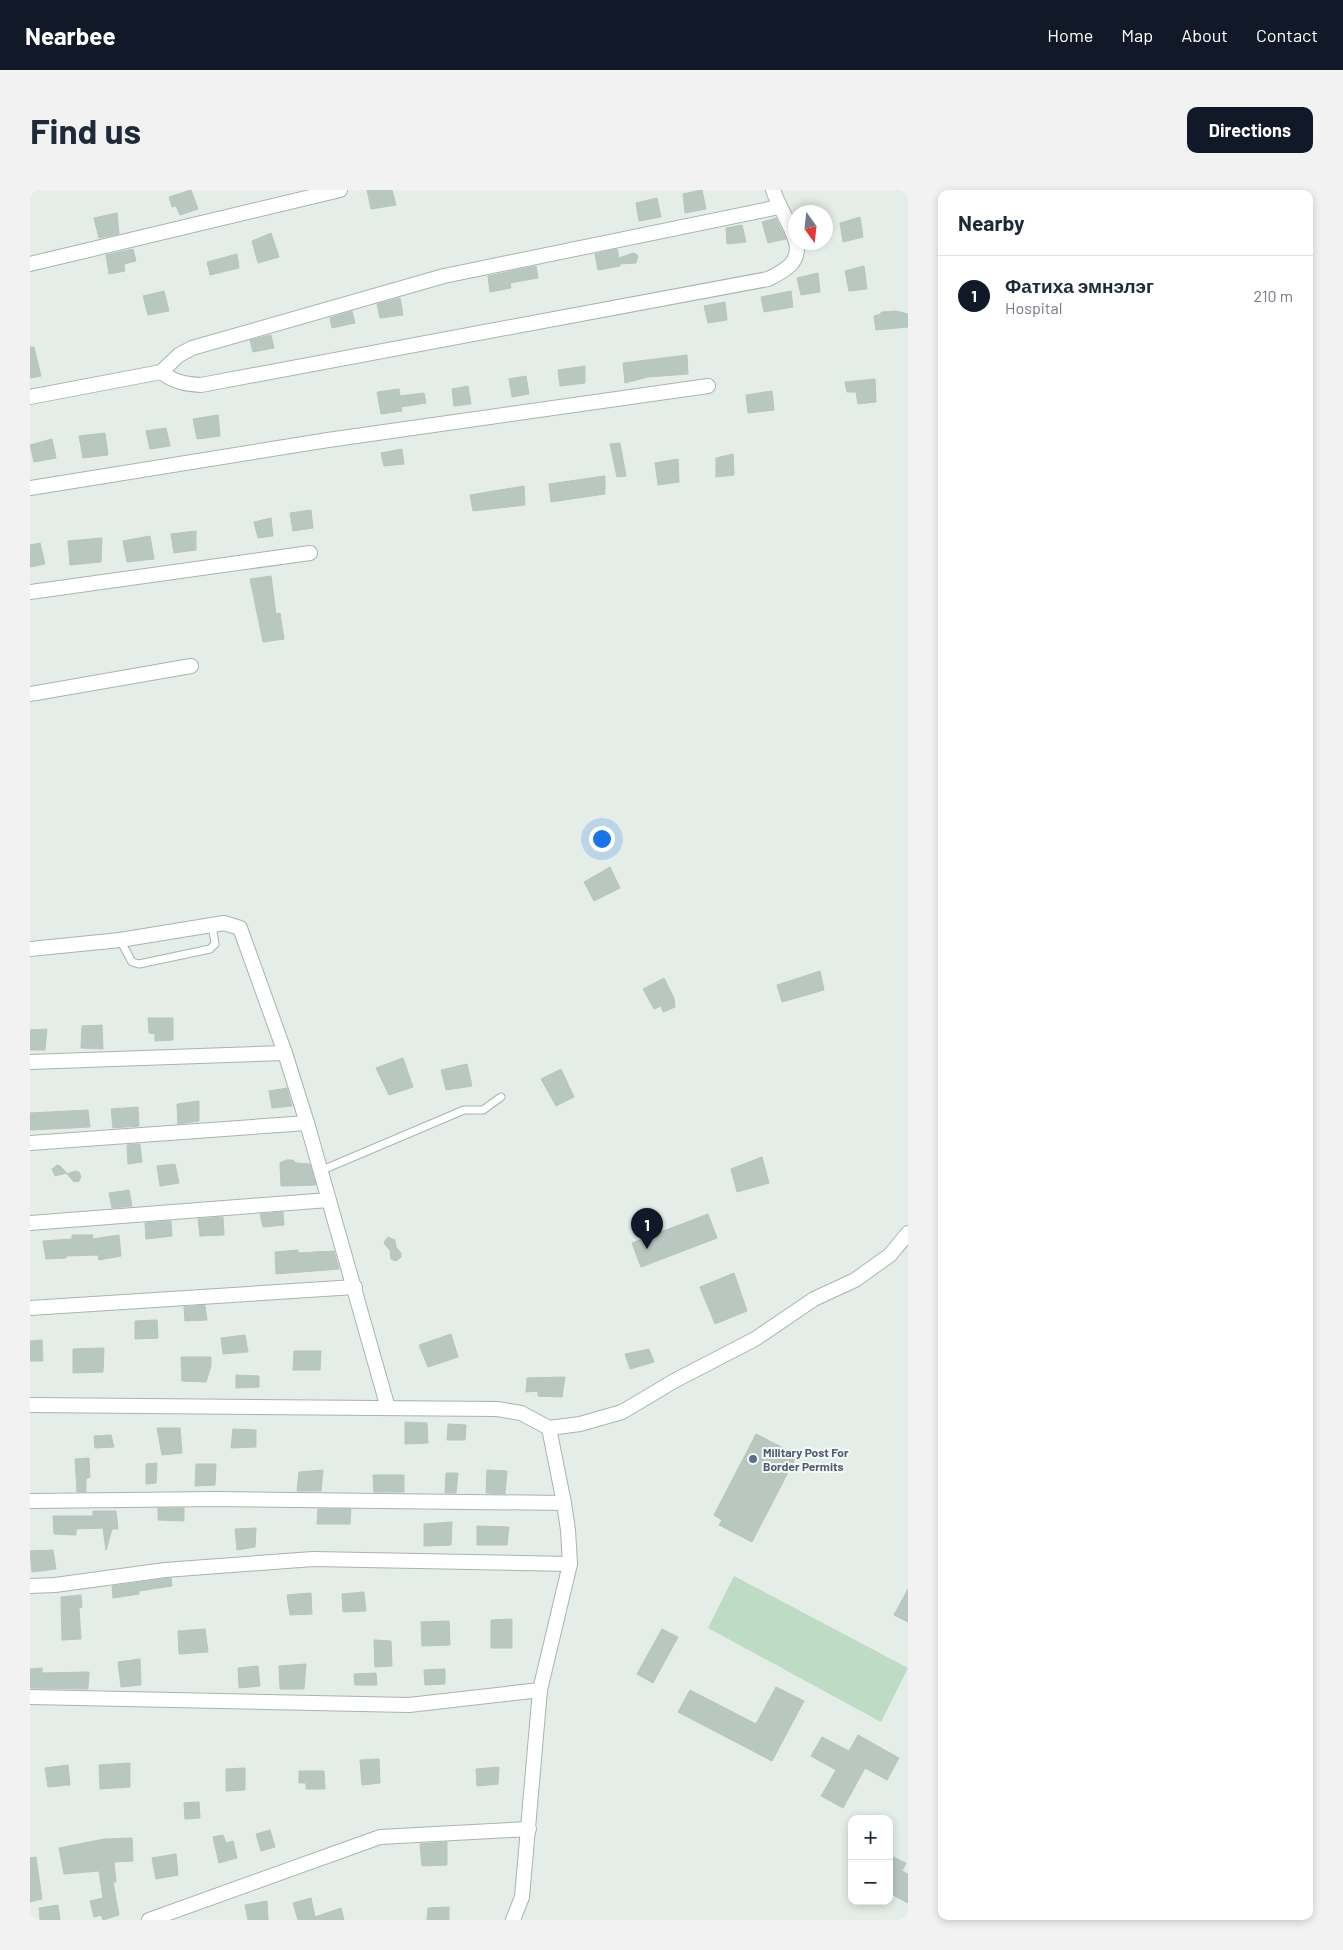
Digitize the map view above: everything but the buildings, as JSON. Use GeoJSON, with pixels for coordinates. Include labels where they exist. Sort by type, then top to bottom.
{"type":"FeatureCollection","features":[{"type":"Feature","properties":{"kind":"street"},"geometry":{"type":"LineString","coordinates":[[30,264],[340,190]]}},
{"type":"Feature","properties":{"kind":"street"},"geometry":{"type":"LineString","coordinates":[[773,190],[779,207],[788,223]]}},
{"type":"Feature","properties":{"kind":"street"},"geometry":{"type":"LineString","coordinates":[[30,397],[161,372],[179,354],[192,348],[444,276],[779,207]]}},
{"type":"Feature","properties":{"kind":"street"},"geometry":{"type":"LineString","coordinates":[[161,372],[173,380],[185,384],[201,385],[768,279],[784,271],[795,261],[797,250]]}},
{"type":"Feature","properties":{"kind":"street"},"geometry":{"type":"LineString","coordinates":[[30,488],[328,440],[708,386]]}},
{"type":"Feature","properties":{"kind":"street"},"geometry":{"type":"LineString","coordinates":[[30,592],[310,552]]}},
{"type":"Feature","properties":{"kind":"street"},"geometry":{"type":"LineString","coordinates":[[30,694],[191,666]]}},
{"type":"Feature","properties":{"kind":"street"},"geometry":{"type":"LineString","coordinates":[[30,950],[120,940],[224,923],[240,928],[285,1053],[307,1123],[388,1408]]}},
{"type":"Feature","properties":{"kind":"street"},"geometry":{"type":"LineString","coordinates":[[30,1062],[285,1053]]}},
{"type":"Feature","properties":{"kind":"street"},"geometry":{"type":"LineString","coordinates":[[30,1144],[307,1123]]}},
{"type":"Feature","properties":{"kind":"street"},"geometry":{"type":"LineString","coordinates":[[30,1223],[329,1200]]}},
{"type":"Feature","properties":{"kind":"street"},"geometry":{"type":"LineString","coordinates":[[30,1405],[497,1410],[521,1413],[549,1428],[580,1424],[622,1412],[674,1381],[755,1339],[814,1299],[855,1280],[890,1255],[908,1233]]}},
{"type":"Feature","properties":{"kind":"street"},"geometry":{"type":"LineString","coordinates":[[30,1308],[355,1287]]}},
{"type":"Feature","properties":{"kind":"street"},"geometry":{"type":"LineString","coordinates":[[513,1920],[522,1897],[540,1690],[570,1564],[564,1503],[549,1428]]}},
{"type":"Feature","properties":{"kind":"street"},"geometry":{"type":"LineString","coordinates":[[30,1501],[216,1499],[564,1503]]}},
{"type":"Feature","properties":{"kind":"street"},"geometry":{"type":"LineString","coordinates":[[30,1586],[55,1585],[165,1570],[313,1559],[570,1564]]}},
{"type":"Feature","properties":{"kind":"street"},"geometry":{"type":"LineString","coordinates":[[30,1697],[409,1705],[540,1690]]}},
{"type":"Feature","properties":{"kind":"street"},"geometry":{"type":"LineString","coordinates":[[149,1920],[380,1837],[529,1829]]}},
{"type":"Feature","properties":{"kind":"lane"},"geometry":{"type":"LineString","coordinates":[[120,940],[132,962],[139,964],[210,949],[215,944],[212,925]]}},
{"type":"Feature","properties":{"kind":"lane"},"geometry":{"type":"LineString","coordinates":[[320,1171],[464,1110],[483,1110],[501,1097]]}},
{"type":"Feature","properties":{"kind":"green space"},"geometry":{"type":"Polygon","coordinates":[[[734,1576],[908,1668],[881,1722],[708,1628],[734,1576]]]}},
{"type":"Feature","properties":{"kind":"place","name":"Фатиха эмнэлэг"},"geometry":{"type":"Point","coordinates":[647,1249]}},
{"type":"Feature","properties":{"kind":"place","name":"Military Post For Border Permits"},"geometry":{"type":"Point","coordinates":[753,1459]}}]}
